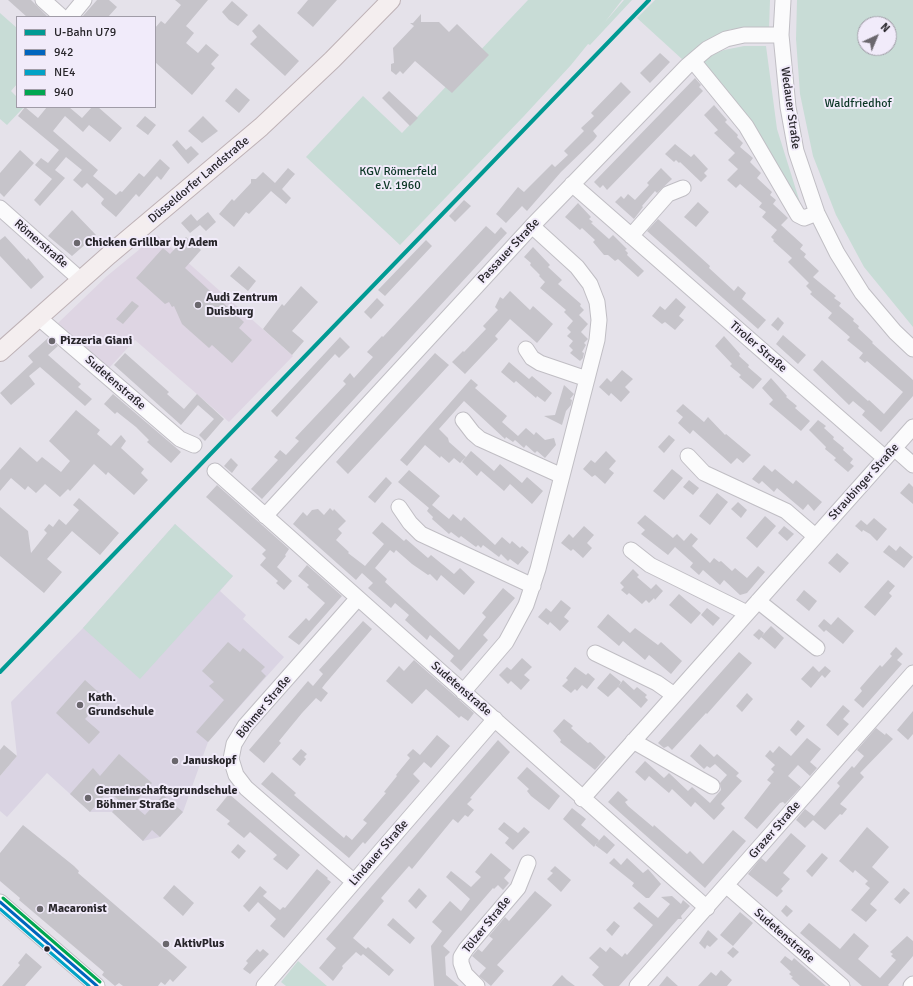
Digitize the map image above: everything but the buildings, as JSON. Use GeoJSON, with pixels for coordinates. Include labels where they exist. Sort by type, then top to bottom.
{"type":"FeatureCollection","features":[{"type":"Feature","properties":{"kind":"main road","name":"Düsseldorfer Landstraße"},"geometry":{"type":"LineString","coordinates":[[0,352],[109,255],[261,127],[332,60],[391,0]]}},
{"type":"Feature","properties":{"kind":"street"},"geometry":{"type":"LineString","coordinates":[[43,0],[61,16]]}},
{"type":"Feature","properties":{"kind":"street"},"geometry":{"type":"LineString","coordinates":[[71,16],[84,0]]}},
{"type":"Feature","properties":{"kind":"street","name":"Wedauer Straße"},"geometry":{"type":"LineString","coordinates":[[783,0],[781,35],[788,107],[796,152],[816,213],[837,253],[862,293],[895,332],[913,349]]}},
{"type":"Feature","properties":{"kind":"street","name":"Passauer Straße"},"geometry":{"type":"LineString","coordinates":[[265,516],[532,226],[693,61],[707,49],[726,39],[744,35],[781,35]]}},
{"type":"Feature","properties":{"kind":"street"},"geometry":{"type":"LineString","coordinates":[[693,61],[746,126],[798,215],[804,218],[816,213]]}},
{"type":"Feature","properties":{"kind":"street","name":"Tiroler Straße"},"geometry":{"type":"LineString","coordinates":[[572,184],[631,236],[889,453],[913,465]]}},
{"type":"Feature","properties":{"kind":"street"},"geometry":{"type":"LineString","coordinates":[[631,236],[668,194],[683,188]]}},
{"type":"Feature","properties":{"kind":"street","name":"Römerstraße"},"geometry":{"type":"LineString","coordinates":[[0,208],[81,280]]}},
{"type":"Feature","properties":{"kind":"street"},"geometry":{"type":"LineString","coordinates":[[463,692],[506,642],[519,620],[533,586],[597,340],[599,320],[597,302],[590,284],[577,267],[532,226]]}},
{"type":"Feature","properties":{"kind":"street","name":"Sudetenstraße"},"geometry":{"type":"LineString","coordinates":[[39,318],[180,439],[194,445]]}},
{"type":"Feature","properties":{"kind":"street"},"geometry":{"type":"LineString","coordinates":[[526,349],[532,358],[540,363],[587,379]]}},
{"type":"Feature","properties":{"kind":"street"},"geometry":{"type":"LineString","coordinates":[[463,420],[473,433],[480,439],[562,476]]}},
{"type":"Feature","properties":{"kind":"street","name":"Straubinger Straße"},"geometry":{"type":"LineString","coordinates":[[582,799],[913,427]]}},
{"type":"Feature","properties":{"kind":"street"},"geometry":{"type":"LineString","coordinates":[[688,456],[704,472],[786,511],[815,536]]}},
{"type":"Feature","properties":{"kind":"street","name":"Sudetenstraße"},"geometry":{"type":"LineString","coordinates":[[215,471],[495,719],[582,799],[707,908]]}},
{"type":"Feature","properties":{"kind":"street"},"geometry":{"type":"LineString","coordinates":[[399,507],[410,523],[421,534],[533,586]]}},
{"type":"Feature","properties":{"kind":"street"},"geometry":{"type":"LineString","coordinates":[[631,550],[650,565],[747,613]]}},
{"type":"Feature","properties":{"kind":"street","name":"Böhmer Straße"},"geometry":{"type":"LineString","coordinates":[[354,882],[246,788],[236,775],[232,759],[234,744],[245,726],[358,598]]}},
{"type":"Feature","properties":{"kind":"street"},"geometry":{"type":"LineString","coordinates":[[758,601],[817,648]]}},
{"type":"Feature","properties":{"kind":"street"},"geometry":{"type":"LineString","coordinates":[[595,653],[617,662],[657,683],[674,695]]}},
{"type":"Feature","properties":{"kind":"street","name":"Grazer Straße"},"geometry":{"type":"LineString","coordinates":[[637,986],[913,673]]}},
{"type":"Feature","properties":{"kind":"street","name":"Lindauer Straße"},"geometry":{"type":"LineString","coordinates":[[264,986],[495,719]]}},
{"type":"Feature","properties":{"kind":"street"},"geometry":{"type":"LineString","coordinates":[[633,741],[712,786]]}},
{"type":"Feature","properties":{"kind":"street","name":"Tölzer Straße"},"geometry":{"type":"LineString","coordinates":[[477,986],[465,974],[461,963],[462,957],[466,949],[518,888],[528,863]]}},
{"type":"Feature","properties":{"kind":"street","name":"Sudetenstraße"},"geometry":{"type":"LineString","coordinates":[[726,886],[842,986]]}},
{"type":"Feature","properties":{"kind":"street"},"geometry":{"type":"LineString","coordinates":[[0,902],[97,986]]}},
{"type":"Feature","properties":{"kind":"shaded area"},"geometry":{"type":"Polygon","coordinates":[[[157,235],[293,356],[229,422],[135,340],[109,368],[58,323],[107,276],[157,235]]]}},
{"type":"Feature","properties":{"kind":"shaded area"},"geometry":{"type":"Polygon","coordinates":[[[175,524],[233,576],[220,591],[246,615],[243,619],[284,657],[208,742],[183,812],[160,837],[143,841],[112,812],[90,812],[47,773],[7,817],[0,811],[0,776],[17,756],[11,702],[83,628],[175,524]]]}},
{"type":"Feature","properties":{"kind":"green space","name":"KGV Römerfeld e.V. 1960"},"geometry":{"type":"Polygon","coordinates":[[[528,0],[622,0],[605,22],[624,0],[632,0],[590,45],[588,44],[571,65],[524,116],[400,245],[306,157],[363,96],[402,133],[528,0]]]}},
{"type":"Feature","properties":{"kind":"green space"},"geometry":{"type":"Polygon","coordinates":[[[655,0],[770,0],[769,29],[731,29],[714,37],[683,60],[637,18],[655,0]]]}},
{"type":"Feature","properties":{"kind":"green space","name":"Waldfriedhof"},"geometry":{"type":"Polygon","coordinates":[[[797,0],[913,0],[913,327],[864,267],[836,215],[813,156],[800,94],[796,39],[797,0]]]}},
{"type":"Feature","properties":{"kind":"green space"},"geometry":{"type":"Polygon","coordinates":[[[0,13],[16,27],[16,85],[11,91],[16,96],[16,108],[23,108],[7,125],[0,119],[0,13]]]}},
{"type":"Feature","properties":{"kind":"green space"},"geometry":{"type":"Polygon","coordinates":[[[744,46],[766,46],[777,129],[802,209],[700,64],[714,54],[724,50],[744,46]]]}},
{"type":"Feature","properties":{"kind":"green space"},"geometry":{"type":"Polygon","coordinates":[[[175,524],[233,576],[140,679],[83,628],[175,524]]]}},
{"type":"Feature","properties":{"kind":"green space"},"geometry":{"type":"Polygon","coordinates":[[[298,961],[327,986],[286,986],[281,982],[298,961]]]}},
{"type":"Feature","properties":{"kind":"metro line","name":"U79"},"geometry":{"type":"LineString","coordinates":[[0,672],[649,0]]}},
{"type":"Feature","properties":{"kind":"transit line","name":"940"},"geometry":{"type":"LineString","coordinates":[[3,898],[100,982]]}},
{"type":"Feature","properties":{"kind":"transit line","name":"942"},"geometry":{"type":"LineString","coordinates":[[0,902],[97,986]]}},
{"type":"Feature","properties":{"kind":"transit line","name":"NE4"},"geometry":{"type":"LineString","coordinates":[[0,909],[89,986]]}},
{"type":"Feature","properties":{"kind":"place","name":"Chicken Grillbar by Adem"},"geometry":{"type":"Point","coordinates":[77,243]}},
{"type":"Feature","properties":{"kind":"place","name":"Audi Zentrum Duisburg"},"geometry":{"type":"Point","coordinates":[198,305]}},
{"type":"Feature","properties":{"kind":"place","name":"Pizzeria Giani"},"geometry":{"type":"Point","coordinates":[52,341]}},
{"type":"Feature","properties":{"kind":"place","name":"Kath. Grundschule"},"geometry":{"type":"Point","coordinates":[80,705]}},
{"type":"Feature","properties":{"kind":"place","name":"Januskopf"},"geometry":{"type":"Point","coordinates":[175,761]}},
{"type":"Feature","properties":{"kind":"place","name":"Gemeinschaftsgrundschule Böhmer Straße"},"geometry":{"type":"Point","coordinates":[88,798]}},
{"type":"Feature","properties":{"kind":"place","name":"Macaronist"},"geometry":{"type":"Point","coordinates":[40,909]}},
{"type":"Feature","properties":{"kind":"place","name":"AktivPlus"},"geometry":{"type":"Point","coordinates":[166,944]}}]}
